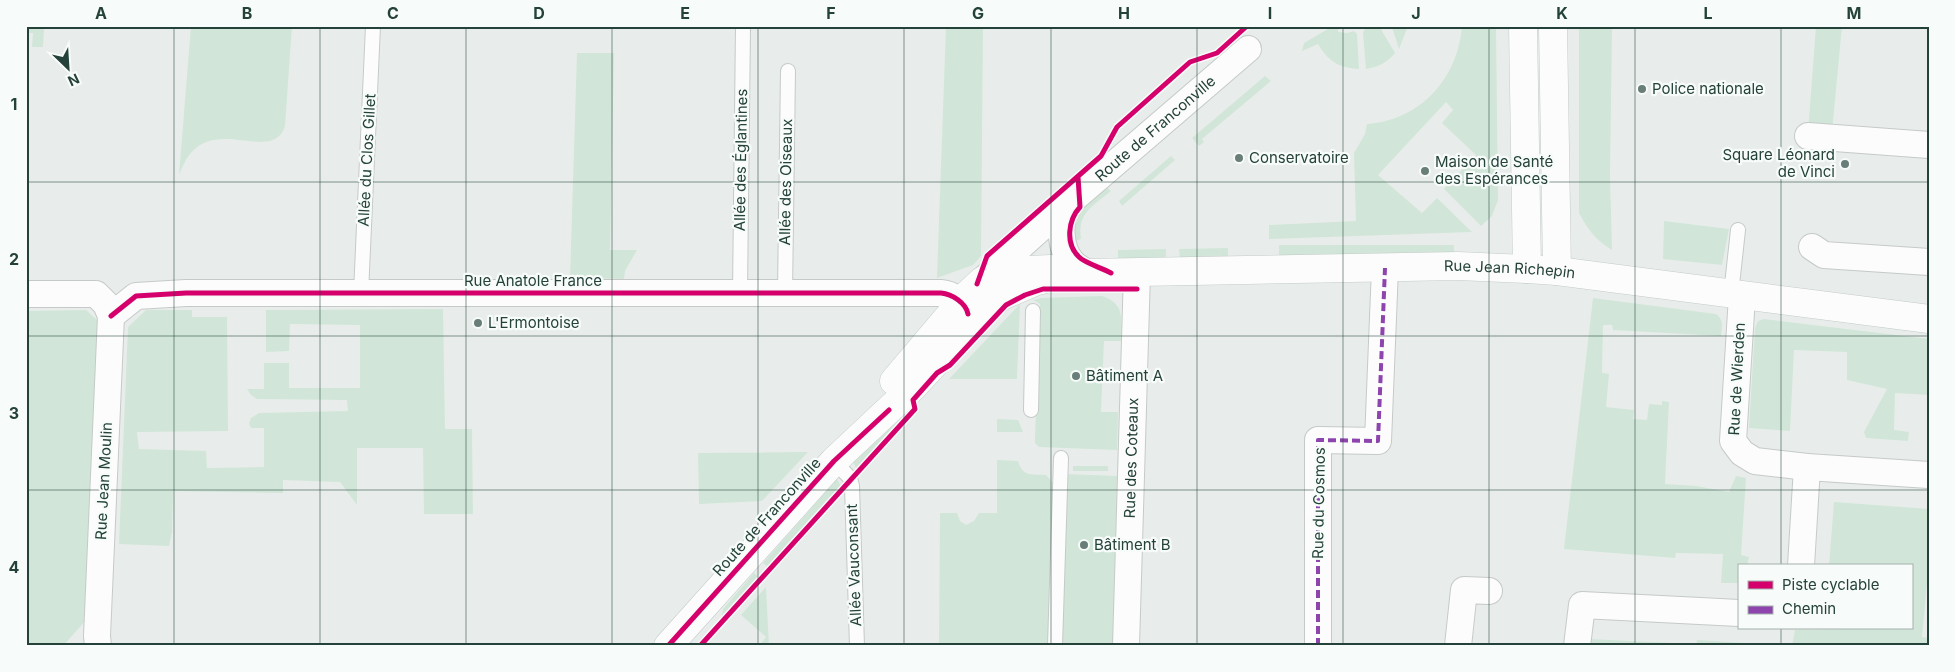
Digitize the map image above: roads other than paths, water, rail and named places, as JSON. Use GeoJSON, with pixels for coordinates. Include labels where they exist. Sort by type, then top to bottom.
{"type":"FeatureCollection","features":[{"type":"Feature","properties":{"kind":"main road"},"geometry":{"type":"LineString","coordinates":[[1523,26],[1527,269]]}},
{"type":"Feature","properties":{"kind":"main road"},"geometry":{"type":"LineString","coordinates":[[1553,26],[1557,271]]}},
{"type":"Feature","properties":{"kind":"main road","name":"Rue Jean Richepin"},"geometry":{"type":"LineString","coordinates":[[1010,278],[1087,273],[1458,266],[1527,269],[1557,271],[1929,319]]}},
{"type":"Feature","properties":{"kind":"main road","name":"Route de Franconville"},"geometry":{"type":"LineString","coordinates":[[668,646],[834,461],[913,387],[965,315],[987,307],[1010,278]]}},
{"type":"Feature","properties":{"kind":"street","name":"Route de Franconville"},"geometry":{"type":"LineString","coordinates":[[1010,278],[1062,208],[1248,49]]}},
{"type":"Feature","properties":{"kind":"street"},"geometry":{"type":"LineString","coordinates":[[1808,136],[1929,145]]}},
{"type":"Feature","properties":{"kind":"street"},"geometry":{"type":"LineString","coordinates":[[1062,208],[1061,231],[1065,249],[1071,262],[1087,273]]}},
{"type":"Feature","properties":{"kind":"street"},"geometry":{"type":"LineString","coordinates":[[1812,247],[1824,255],[1929,262]]}},
{"type":"Feature","properties":{"kind":"street","name":"Rue du Cosmos"},"geometry":{"type":"LineString","coordinates":[[1318,646],[1318,440],[1378,441],[1386,268]]}},
{"type":"Feature","properties":{"kind":"street","name":"Rue des Coteaux"},"geometry":{"type":"LineString","coordinates":[[1126,646],[1137,272]]}},
{"type":"Feature","properties":{"kind":"street","name":"Rue Anatole France"},"geometry":{"type":"LineString","coordinates":[[111,316],[136,296],[186,293],[946,294],[965,315]]}},
{"type":"Feature","properties":{"kind":"street"},"geometry":{"type":"LineString","coordinates":[[26,294],[96,294],[106,304],[111,316]]}},
{"type":"Feature","properties":{"kind":"street","name":"Rue de Wierden"},"geometry":{"type":"LineString","coordinates":[[1737,295],[1733,441],[1742,453],[1755,462],[1929,475]]}},
{"type":"Feature","properties":{"kind":"street","name":"Rue Jean Moulin"},"geometry":{"type":"LineString","coordinates":[[98,646],[111,316]]}},
{"type":"Feature","properties":{"kind":"street"},"geometry":{"type":"LineString","coordinates":[[1801,564],[1807,467]]}},
{"type":"Feature","properties":{"kind":"street"},"geometry":{"type":"LineString","coordinates":[[1458,646],[1464,590],[1489,591]]}},
{"type":"Feature","properties":{"kind":"street"},"geometry":{"type":"LineString","coordinates":[[1577,646],[1582,605],[1738,613]]}},
{"type":"Feature","properties":{"kind":"lane","name":"Allée du Clos Gillet"},"geometry":{"type":"LineString","coordinates":[[361,293],[373,26]]}},
{"type":"Feature","properties":{"kind":"lane","name":"Allée des Églantines"},"geometry":{"type":"LineString","coordinates":[[740,293],[742,26]]}},
{"type":"Feature","properties":{"kind":"lane","name":"Allée des Oiseaux"},"geometry":{"type":"LineString","coordinates":[[785,293],[788,71]]}},
{"type":"Feature","properties":{"kind":"lane"},"geometry":{"type":"LineString","coordinates":[[1737,295],[1738,230]]}},
{"type":"Feature","properties":{"kind":"lane"},"geometry":{"type":"LineString","coordinates":[[1010,278],[1031,410]]}},
{"type":"Feature","properties":{"kind":"lane"},"geometry":{"type":"LineString","coordinates":[[1055,646],[1061,458]]}},
{"type":"Feature","properties":{"kind":"lane","name":"Allée Vauconsant"},"geometry":{"type":"LineString","coordinates":[[834,461],[850,478],[852,486],[857,646]]}},
{"type":"Feature","properties":{"kind":"place","name":"Police nationale"},"geometry":{"type":"Point","coordinates":[1642,89]}},
{"type":"Feature","properties":{"kind":"place","name":"Conservatoire"},"geometry":{"type":"Point","coordinates":[1239,158]}},
{"type":"Feature","properties":{"kind":"place","name":"Square Léonard de Vinci"},"geometry":{"type":"Point","coordinates":[1845,164]}},
{"type":"Feature","properties":{"kind":"place","name":"Maison de Santé des Espérances"},"geometry":{"type":"Point","coordinates":[1425,171]}},
{"type":"Feature","properties":{"kind":"place","name":"L'Ermontoise"},"geometry":{"type":"Point","coordinates":[478,323]}},
{"type":"Feature","properties":{"kind":"place","name":"Bâtiment A"},"geometry":{"type":"Point","coordinates":[1076,376]}},
{"type":"Feature","properties":{"kind":"place","name":"Bâtiment B"},"geometry":{"type":"Point","coordinates":[1084,545]}}]}
